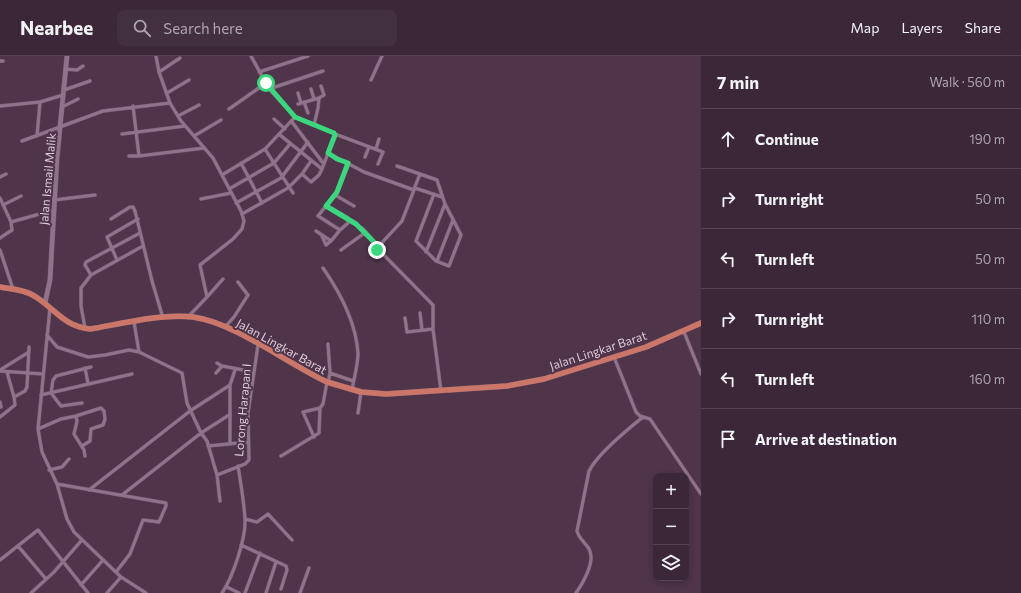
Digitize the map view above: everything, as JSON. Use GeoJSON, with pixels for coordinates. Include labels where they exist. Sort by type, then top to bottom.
{"type":"FeatureCollection","features":[{"type":"Feature","properties":{"kind":"highway","name":"Jalan Lingkar Barat"},"geometry":{"type":"LineString","coordinates":[[0,287],[27,292],[48,306],[66,322],[76,327],[85,328],[163,318],[188,317],[203,319],[225,327],[327,383],[361,392],[386,394],[496,388],[528,383],[614,357],[684,332],[701,323]]}},
{"type":"Feature","properties":{"kind":"main road","name":"Jalan Ismail Malik"},"geometry":{"type":"LineString","coordinates":[[48,306],[54,200],[67,56]]}},
{"type":"Feature","properties":{"kind":"street"},"geometry":{"type":"LineString","coordinates":[[156,56],[159,72],[168,93],[170,103],[185,126],[213,158],[242,214],[244,225],[239,233],[200,265],[207,297]]}},
{"type":"Feature","properties":{"kind":"street"},"geometry":{"type":"LineString","coordinates":[[251,56],[269,89],[295,117],[335,134],[387,153]]}},
{"type":"Feature","properties":{"kind":"street"},"geometry":{"type":"LineString","coordinates":[[259,72],[308,56]]}},
{"type":"Feature","properties":{"kind":"street"},"geometry":{"type":"LineString","coordinates":[[371,80],[382,56]]}},
{"type":"Feature","properties":{"kind":"street"},"geometry":{"type":"LineString","coordinates":[[159,72],[180,58]]}},
{"type":"Feature","properties":{"kind":"street"},"geometry":{"type":"LineString","coordinates":[[65,69],[77,70],[83,66]]}},
{"type":"Feature","properties":{"kind":"street"},"geometry":{"type":"LineString","coordinates":[[269,89],[323,71]]}},
{"type":"Feature","properties":{"kind":"street"},"geometry":{"type":"LineString","coordinates":[[168,93],[188,80]]}},
{"type":"Feature","properties":{"kind":"street"},"geometry":{"type":"LineString","coordinates":[[0,106],[40,102],[90,81]]}},
{"type":"Feature","properties":{"kind":"street"},"geometry":{"type":"LineString","coordinates":[[229,109],[266,83]]}},
{"type":"Feature","properties":{"kind":"street"},"geometry":{"type":"LineString","coordinates":[[301,103],[324,95],[321,86]]}},
{"type":"Feature","properties":{"kind":"street"},"geometry":{"type":"LineString","coordinates":[[311,89],[314,99]]}},
{"type":"Feature","properties":{"kind":"street"},"geometry":{"type":"LineString","coordinates":[[298,93],[301,103],[308,113]]}},
{"type":"Feature","properties":{"kind":"street"},"geometry":{"type":"LineString","coordinates":[[314,125],[319,98]]}},
{"type":"Feature","properties":{"kind":"street"},"geometry":{"type":"LineString","coordinates":[[62,107],[78,99]]}},
{"type":"Feature","properties":{"kind":"street"},"geometry":{"type":"LineString","coordinates":[[37,136],[40,102]]}},
{"type":"Feature","properties":{"kind":"street"},"geometry":{"type":"LineString","coordinates":[[22,141],[61,128],[103,111],[133,106],[170,103]]}},
{"type":"Feature","properties":{"kind":"street"},"geometry":{"type":"LineString","coordinates":[[178,116],[199,105]]}},
{"type":"Feature","properties":{"kind":"street"},"geometry":{"type":"LineString","coordinates":[[133,106],[140,156]]}},
{"type":"Feature","properties":{"kind":"street"},"geometry":{"type":"LineString","coordinates":[[222,175],[265,150],[295,117]]}},
{"type":"Feature","properties":{"kind":"street"},"geometry":{"type":"LineString","coordinates":[[274,119],[285,129]]}},
{"type":"Feature","properties":{"kind":"street"},"geometry":{"type":"LineString","coordinates":[[194,136],[221,120]]}},
{"type":"Feature","properties":{"kind":"street"},"geometry":{"type":"LineString","coordinates":[[292,122],[323,163]]}},
{"type":"Feature","properties":{"kind":"street"},"geometry":{"type":"LineString","coordinates":[[122,134],[185,126]]}},
{"type":"Feature","properties":{"kind":"street"},"geometry":{"type":"LineString","coordinates":[[302,174],[311,182],[319,175],[335,134]]}},
{"type":"Feature","properties":{"kind":"street"},"geometry":{"type":"LineString","coordinates":[[280,135],[322,169]]}},
{"type":"Feature","properties":{"kind":"street"},"geometry":{"type":"LineString","coordinates":[[376,149],[379,139]]}},
{"type":"Feature","properties":{"kind":"street"},"geometry":{"type":"LineString","coordinates":[[236,203],[281,178],[308,142]]}},
{"type":"Feature","properties":{"kind":"street"},"geometry":{"type":"LineString","coordinates":[[201,199],[230,191],[274,163],[290,144]]}},
{"type":"Feature","properties":{"kind":"street"},"geometry":{"type":"LineString","coordinates":[[365,157],[369,147]]}},
{"type":"Feature","properties":{"kind":"street"},"geometry":{"type":"LineString","coordinates":[[129,156],[204,148]]}},
{"type":"Feature","properties":{"kind":"street"},"geometry":{"type":"LineString","coordinates":[[265,150],[274,163],[281,178],[293,193]]}},
{"type":"Feature","properties":{"kind":"street"},"geometry":{"type":"LineString","coordinates":[[378,164],[383,152]]}},
{"type":"Feature","properties":{"kind":"street"},"geometry":{"type":"LineString","coordinates":[[328,153],[364,172],[442,197]]}},
{"type":"Feature","properties":{"kind":"street"},"geometry":{"type":"LineString","coordinates":[[242,214],[288,188],[302,174],[311,161]]}},
{"type":"Feature","properties":{"kind":"street"},"geometry":{"type":"LineString","coordinates":[[340,230],[319,217],[319,214],[341,186],[348,163]]}},
{"type":"Feature","properties":{"kind":"street"},"geometry":{"type":"LineString","coordinates":[[241,164],[262,203]]}},
{"type":"Feature","properties":{"kind":"street"},"geometry":{"type":"LineString","coordinates":[[397,166],[436,179],[445,204],[461,235],[450,266],[437,261],[416,241],[434,194]]}},
{"type":"Feature","properties":{"kind":"street"},"geometry":{"type":"LineString","coordinates":[[0,176],[6,174]]}},
{"type":"Feature","properties":{"kind":"street"},"geometry":{"type":"LineString","coordinates":[[378,246],[402,221],[420,174]]}},
{"type":"Feature","properties":{"kind":"street"},"geometry":{"type":"LineString","coordinates":[[54,200],[95,195]]}},
{"type":"Feature","properties":{"kind":"street"},"geometry":{"type":"LineString","coordinates":[[335,195],[354,206]]}},
{"type":"Feature","properties":{"kind":"street"},"geometry":{"type":"LineString","coordinates":[[3,205],[21,196]]}},
{"type":"Feature","properties":{"kind":"street"},"geometry":{"type":"LineString","coordinates":[[0,198],[11,222],[11,232],[0,238]]}},
{"type":"Feature","properties":{"kind":"street"},"geometry":{"type":"LineString","coordinates":[[426,252],[445,204]]}},
{"type":"Feature","properties":{"kind":"street"},"geometry":{"type":"LineString","coordinates":[[326,206],[350,220],[366,232],[378,246],[379,252],[432,304],[433,329],[441,391]]}},
{"type":"Feature","properties":{"kind":"street"},"geometry":{"type":"LineString","coordinates":[[111,219],[131,207],[138,219],[143,246],[163,318]]}},
{"type":"Feature","properties":{"kind":"street"},"geometry":{"type":"LineString","coordinates":[[11,222],[54,210]]}},
{"type":"Feature","properties":{"kind":"street"},"geometry":{"type":"LineString","coordinates":[[117,260],[111,249],[107,236],[138,219]]}},
{"type":"Feature","properties":{"kind":"street"},"geometry":{"type":"LineString","coordinates":[[322,235],[326,245],[350,220]]}},
{"type":"Feature","properties":{"kind":"street"},"geometry":{"type":"LineString","coordinates":[[437,261],[453,220]]}},
{"type":"Feature","properties":{"kind":"street"},"geometry":{"type":"LineString","coordinates":[[316,231],[331,241]]}},
{"type":"Feature","properties":{"kind":"street"},"geometry":{"type":"LineString","coordinates":[[341,250],[366,232]]}},
{"type":"Feature","properties":{"kind":"street"},"geometry":{"type":"LineString","coordinates":[[91,275],[86,262],[140,233]]}},
{"type":"Feature","properties":{"kind":"street"},"geometry":{"type":"LineString","coordinates":[[85,328],[81,306],[81,288],[91,275],[143,246]]}},
{"type":"Feature","properties":{"kind":"street"},"geometry":{"type":"LineString","coordinates":[[0,250],[13,289]]}},
{"type":"Feature","properties":{"kind":"street"},"geometry":{"type":"LineString","coordinates":[[323,268],[341,296],[353,333],[358,356],[352,390]]}},
{"type":"Feature","properties":{"kind":"street"},"geometry":{"type":"LineString","coordinates":[[188,317],[223,279]]}},
{"type":"Feature","properties":{"kind":"street"},"geometry":{"type":"LineString","coordinates":[[225,327],[234,317],[248,294],[238,282]]}},
{"type":"Feature","properties":{"kind":"street"},"geometry":{"type":"LineString","coordinates":[[48,306],[47,335],[38,429],[41,448],[49,470],[57,484],[70,526],[81,541],[121,577],[146,593]]}},
{"type":"Feature","properties":{"kind":"street"},"geometry":{"type":"LineString","coordinates":[[420,313],[422,330]]}},
{"type":"Feature","properties":{"kind":"street"},"geometry":{"type":"LineString","coordinates":[[405,318],[407,332],[433,329]]}},
{"type":"Feature","properties":{"kind":"street"},"geometry":{"type":"LineString","coordinates":[[134,322],[139,352]]}},
{"type":"Feature","properties":{"kind":"street"},"geometry":{"type":"LineString","coordinates":[[684,332],[701,374]]}},
{"type":"Feature","properties":{"kind":"street"},"geometry":{"type":"LineString","coordinates":[[47,335],[57,347],[88,357],[129,350],[139,352],[181,371],[185,397],[190,411],[208,446],[217,475],[220,501]]}},
{"type":"Feature","properties":{"kind":"street"},"geometry":{"type":"LineString","coordinates":[[281,456],[314,437],[321,431],[320,408],[323,404],[330,373],[328,344]]}},
{"type":"Feature","properties":{"kind":"street","name":"Lorong Harapan I"},"geometry":{"type":"LineString","coordinates":[[222,593],[227,587],[241,545],[245,519],[238,466],[249,460],[248,413],[258,345]]}},
{"type":"Feature","properties":{"kind":"street"},"geometry":{"type":"LineString","coordinates":[[14,397],[26,389],[29,347]]}},
{"type":"Feature","properties":{"kind":"street"},"geometry":{"type":"LineString","coordinates":[[0,370],[29,352]]}},
{"type":"Feature","properties":{"kind":"street"},"geometry":{"type":"LineString","coordinates":[[614,357],[636,412],[643,417],[650,419],[701,494]]}},
{"type":"Feature","properties":{"kind":"street"},"geometry":{"type":"LineString","coordinates":[[217,363],[235,370],[254,372]]}},
{"type":"Feature","properties":{"kind":"street"},"geometry":{"type":"LineString","coordinates":[[216,373],[222,366]]}},
{"type":"Feature","properties":{"kind":"street"},"geometry":{"type":"LineString","coordinates":[[82,403],[61,406],[51,393],[54,377],[91,367]]}},
{"type":"Feature","properties":{"kind":"street"},"geometry":{"type":"LineString","coordinates":[[85,368],[88,383]]}},
{"type":"Feature","properties":{"kind":"street"},"geometry":{"type":"LineString","coordinates":[[0,370],[7,372],[43,374]]}},
{"type":"Feature","properties":{"kind":"street"},"geometry":{"type":"LineString","coordinates":[[230,444],[230,385],[235,370]]}},
{"type":"Feature","properties":{"kind":"street"},"geometry":{"type":"LineString","coordinates":[[0,417],[15,405],[7,372]]}},
{"type":"Feature","properties":{"kind":"street"},"geometry":{"type":"LineString","coordinates":[[330,373],[353,381]]}},
{"type":"Feature","properties":{"kind":"street"},"geometry":{"type":"LineString","coordinates":[[41,395],[132,374]]}},
{"type":"Feature","properties":{"kind":"street"},"geometry":{"type":"LineString","coordinates":[[89,490],[190,411],[230,385]]}},
{"type":"Feature","properties":{"kind":"street"},"geometry":{"type":"LineString","coordinates":[[358,413],[361,392]]}},
{"type":"Feature","properties":{"kind":"street"},"geometry":{"type":"LineString","coordinates":[[0,402],[1,407]]}},
{"type":"Feature","properties":{"kind":"street"},"geometry":{"type":"LineString","coordinates":[[38,429],[61,419],[101,408],[104,411],[104,425],[90,429],[90,441],[82,446]]}},
{"type":"Feature","properties":{"kind":"street"},"geometry":{"type":"LineString","coordinates":[[314,437],[303,412],[320,408]]}},
{"type":"Feature","properties":{"kind":"street"},"geometry":{"type":"LineString","coordinates":[[122,495],[201,433],[229,415]]}},
{"type":"Feature","properties":{"kind":"street"},"geometry":{"type":"LineString","coordinates":[[76,416],[77,421],[74,434],[82,446],[85,456]]}},
{"type":"Feature","properties":{"kind":"street"},"geometry":{"type":"LineString","coordinates":[[576,593],[586,577],[590,558],[590,550],[580,538],[577,531],[589,471],[593,464],[620,436],[643,417]]}},
{"type":"Feature","properties":{"kind":"street"},"geometry":{"type":"LineString","coordinates":[[208,446],[248,442]]}},
{"type":"Feature","properties":{"kind":"street"},"geometry":{"type":"LineString","coordinates":[[49,470],[62,467],[69,459]]}},
{"type":"Feature","properties":{"kind":"street"},"geometry":{"type":"LineString","coordinates":[[217,475],[238,466]]}},
{"type":"Feature","properties":{"kind":"street"},"geometry":{"type":"LineString","coordinates":[[57,484],[165,503],[167,505],[159,522],[143,520],[130,554],[116,572]]}},
{"type":"Feature","properties":{"kind":"street"},"geometry":{"type":"LineString","coordinates":[[245,519],[257,522],[268,514],[292,540]]}},
{"type":"Feature","properties":{"kind":"street"},"geometry":{"type":"LineString","coordinates":[[0,560],[38,530],[88,593]]}},
{"type":"Feature","properties":{"kind":"street"},"geometry":{"type":"LineString","coordinates":[[31,593],[63,563],[81,541]]}},
{"type":"Feature","properties":{"kind":"street"},"geometry":{"type":"LineString","coordinates":[[241,545],[260,553],[287,568],[281,589]]}},
{"type":"Feature","properties":{"kind":"street"},"geometry":{"type":"LineString","coordinates":[[18,546],[46,579]]}},
{"type":"Feature","properties":{"kind":"street"},"geometry":{"type":"LineString","coordinates":[[245,593],[260,553]]}},
{"type":"Feature","properties":{"kind":"street"},"geometry":{"type":"LineString","coordinates":[[81,585],[103,560]]}},
{"type":"Feature","properties":{"kind":"street"},"geometry":{"type":"LineString","coordinates":[[266,593],[276,562]]}},
{"type":"Feature","properties":{"kind":"street"},"geometry":{"type":"LineString","coordinates":[[300,593],[309,568]]}},
{"type":"Feature","properties":{"kind":"street"},"geometry":{"type":"LineString","coordinates":[[107,593],[121,577]]}},
{"type":"Feature","properties":{"kind":"street"},"geometry":{"type":"LineString","coordinates":[[227,587],[239,593]]}},
{"type":"Feature","properties":{"kind":"route"},"geometry":{"type":"LineString","coordinates":[[266,83],[269,89],[295,117],[334,133],[335,135],[328,153],[337,159],[348,163],[341,186],[326,206],[348,218],[363,229],[378,246],[377,250]]}}]}
